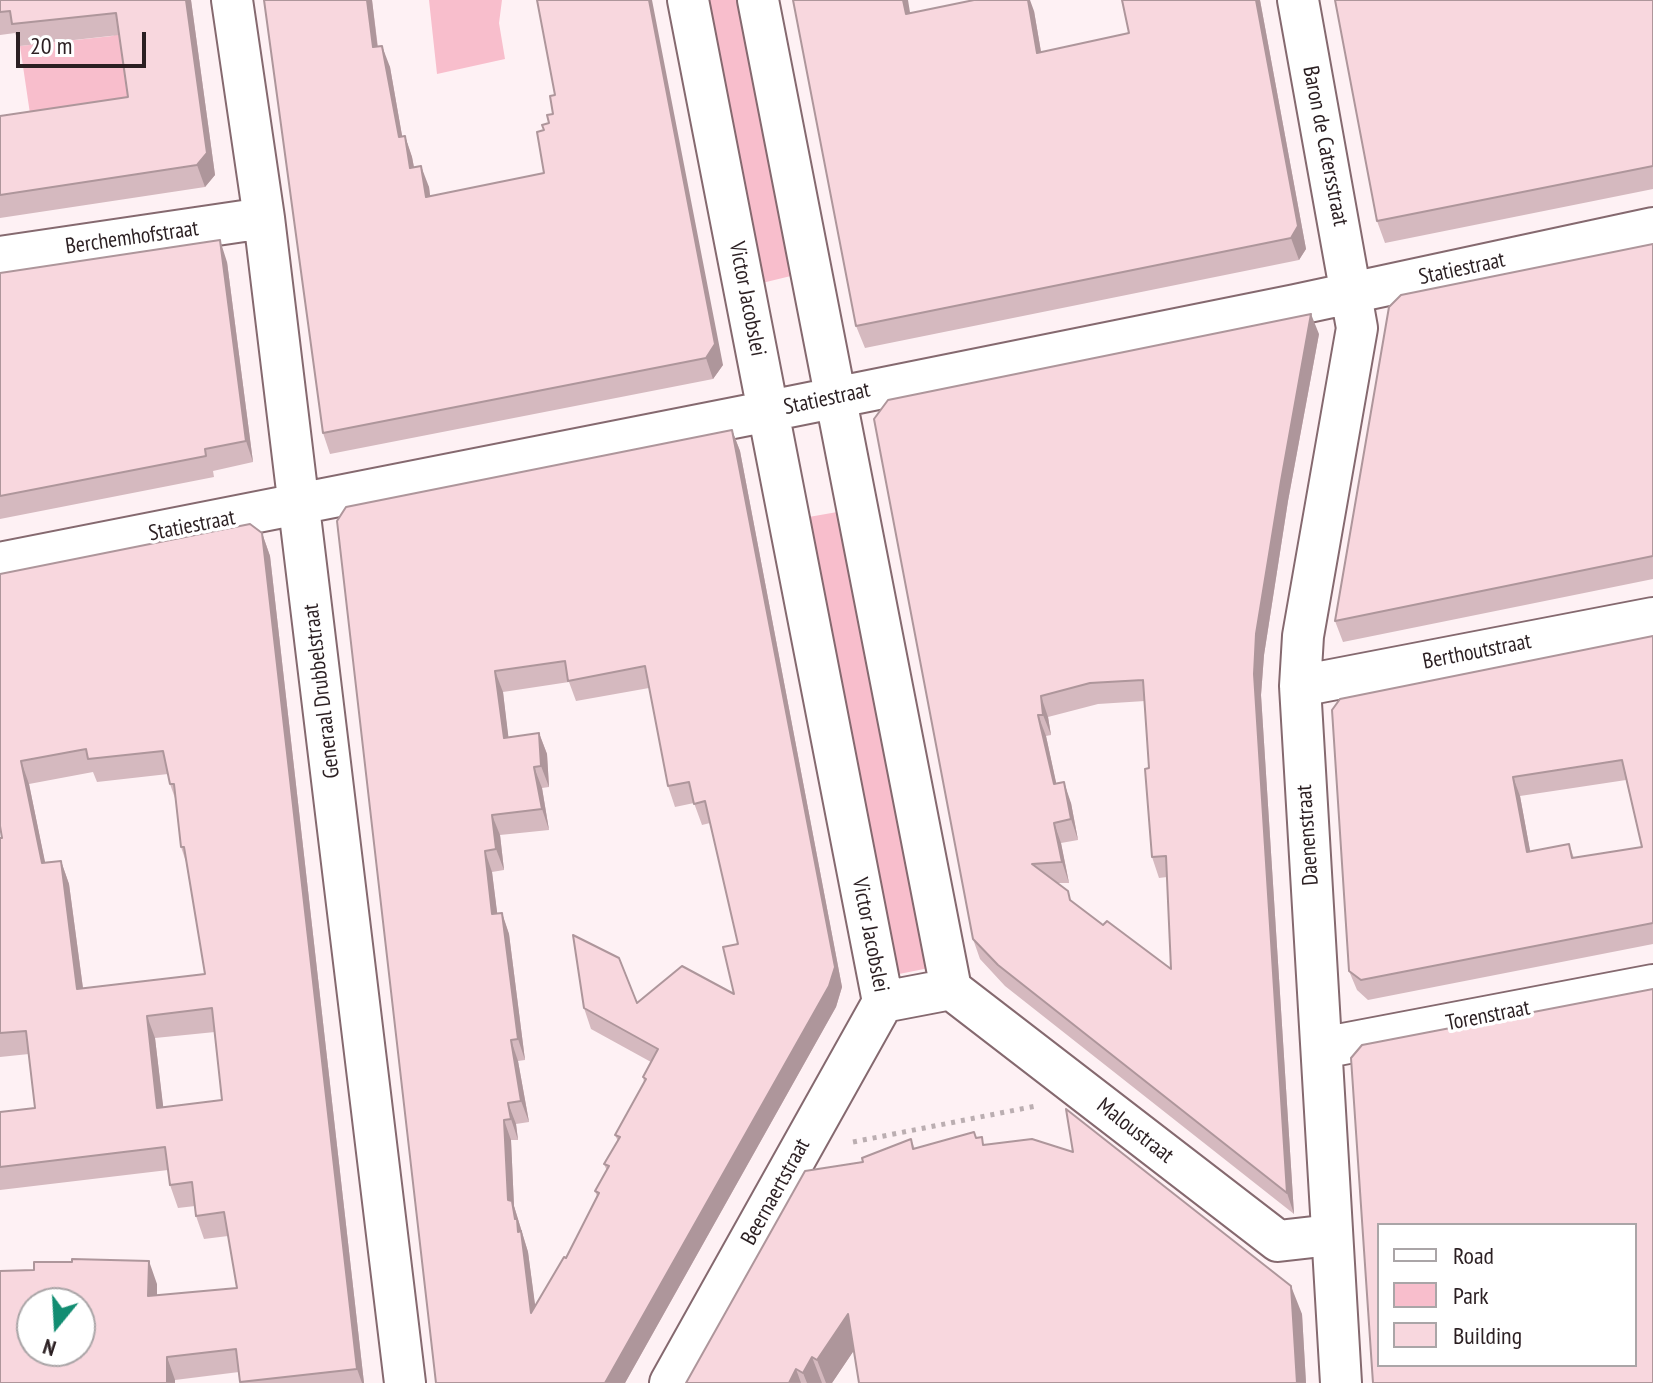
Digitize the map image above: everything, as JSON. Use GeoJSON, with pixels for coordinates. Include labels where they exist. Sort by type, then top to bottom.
{"type":"FeatureCollection","features":[{"type":"Feature","properties":{"kind":"street","name":"Generaal Drubbelstraat"},"geometry":{"type":"LineString","coordinates":[[232,0],[264,218],[300,504],[405,1383]]}},
{"type":"Feature","properties":{"kind":"street","name":"Victor Jacobslei"},"geometry":{"type":"LineString","coordinates":[[688,0],[883,1002],[951,989]]}},
{"type":"Feature","properties":{"kind":"street"},"geometry":{"type":"LineString","coordinates":[[758,0],[951,989]]}},
{"type":"Feature","properties":{"kind":"street","name":"Baron de Catersstraat"},"geometry":{"type":"LineString","coordinates":[[1298,0],[1352,292]]}},
{"type":"Feature","properties":{"kind":"street","name":"Berchemhofstraat"},"geometry":{"type":"LineString","coordinates":[[0,257],[264,218]]}},
{"type":"Feature","properties":{"kind":"street","name":"Statiestraat"},"geometry":{"type":"LineString","coordinates":[[0,563],[769,411],[1653,228]]}},
{"type":"Feature","properties":{"kind":"street","name":"Daenenstraat"},"geometry":{"type":"LineString","coordinates":[[1341,1383],[1300,686],[1303,636],[1357,328],[1352,292]]}},
{"type":"Feature","properties":{"kind":"street","name":"Berthoutstraat"},"geometry":{"type":"LineString","coordinates":[[1300,686],[1653,618]]}},
{"type":"Feature","properties":{"kind":"street","name":"Torenstraat"},"geometry":{"type":"LineString","coordinates":[[1322,1048],[1653,985]]}},
{"type":"Feature","properties":{"kind":"street","name":"Maloustraat"},"geometry":{"type":"LineString","coordinates":[[951,989],[1278,1241],[1331,1235]]}},
{"type":"Feature","properties":{"kind":"street","name":"Beernaertstraat"},"geometry":{"type":"LineString","coordinates":[[670,1383],[883,1002]]}},
{"type":"Feature","properties":{"kind":"path"},"geometry":{"type":"LineString","coordinates":[[797,1153],[1089,1095]]}},
{"type":"Feature","properties":{"kind":"green space"},"geometry":{"type":"Polygon","coordinates":[[[429,0],[502,0],[499,23],[505,59],[437,74],[429,0]]]}},
{"type":"Feature","properties":{"kind":"green space"},"geometry":{"type":"Polygon","coordinates":[[[706,0],[742,0],[795,275],[762,283],[706,0]]]}},
{"type":"Feature","properties":{"kind":"green space"},"geometry":{"type":"Polygon","coordinates":[[[139,24],[136,119],[33,134],[20,46],[112,36],[139,24]]]}},
{"type":"Feature","properties":{"kind":"green space"},"geometry":{"type":"Polygon","coordinates":[[[843,511],[929,968],[889,976],[803,518],[843,511]]]}},
{"type":"Feature","properties":{"kind":"building"},"geometry":{"type":"Polygon","coordinates":[[[0,0],[186,0],[207,153],[197,165],[0,195],[0,116],[128,97],[116,13],[12,24],[10,11],[0,12],[0,0]]]}},
{"type":"Feature","properties":{"kind":"building"},"geometry":{"type":"Polygon","coordinates":[[[264,0],[367,0],[373,47],[382,46],[399,137],[405,136],[410,168],[421,166],[426,197],[544,173],[537,132],[544,130],[542,125],[549,123],[547,115],[553,114],[550,96],[555,95],[537,0],[649,0],[715,344],[706,358],[323,433],[264,0]]]}},
{"type":"Feature","properties":{"kind":"building"},"geometry":{"type":"Polygon","coordinates":[[[793,0],[903,0],[906,14],[974,0],[1028,0],[1037,53],[1129,33],[1122,0],[1256,0],[1298,226],[1291,238],[856,326],[793,0]]]}},
{"type":"Feature","properties":{"kind":"building"},"geometry":{"type":"Polygon","coordinates":[[[1335,0],[1653,0],[1653,166],[1377,221],[1335,0]]]}},
{"type":"Feature","properties":{"kind":"building"},"geometry":{"type":"Polygon","coordinates":[[[220,240],[246,441],[205,449],[206,456],[0,496],[0,273],[220,240]]]}},
{"type":"Feature","properties":{"kind":"building"},"geometry":{"type":"Polygon","coordinates":[[[1653,244],[1653,556],[1335,621],[1389,307],[1401,295],[1653,244]]]}},
{"type":"Feature","properties":{"kind":"building"},"geometry":{"type":"Polygon","coordinates":[[[1311,314],[1256,634],[1254,674],[1287,1193],[998,965],[973,939],[874,419],[888,400],[1311,314]],[[1143,680],[1090,683],[1041,696],[1043,715],[1038,715],[1054,784],[1064,782],[1071,819],[1054,823],[1062,862],[1032,864],[1068,891],[1070,900],[1103,925],[1107,921],[1171,969],[1166,856],[1152,857],[1145,769],[1149,768],[1143,680]]]}},
{"type":"Feature","properties":{"kind":"building"},"geometry":{"type":"Polygon","coordinates":[[[732,430],[835,967],[829,986],[605,1383],[436,1383],[337,521],[346,507],[732,430]],[[565,661],[495,671],[504,738],[539,733],[541,766],[534,767],[542,809],[492,815],[496,849],[485,851],[492,914],[502,913],[518,1039],[511,1040],[521,1101],[508,1103],[511,1119],[504,1120],[508,1200],[512,1201],[518,1232],[521,1231],[531,1313],[566,1258],[599,1193],[595,1191],[609,1166],[604,1164],[620,1137],[615,1135],[646,1079],[643,1077],[658,1049],[584,1008],[573,935],[619,958],[637,1003],[682,966],[734,994],[723,947],[738,944],[705,801],[694,804],[689,782],[668,786],[645,666],[568,681],[565,661]]]}},
{"type":"Feature","properties":{"kind":"building"},"geometry":{"type":"Polygon","coordinates":[[[250,524],[262,533],[357,1369],[240,1382],[236,1349],[167,1357],[167,1383],[0,1383],[0,1271],[34,1270],[34,1262],[72,1262],[72,1259],[149,1261],[148,1296],[237,1288],[224,1212],[196,1216],[192,1182],[170,1185],[165,1147],[0,1167],[0,1112],[35,1108],[26,1031],[0,1033],[0,574],[250,524]],[[86,749],[21,761],[42,863],[61,861],[77,989],[205,974],[184,847],[181,847],[174,784],[170,784],[163,751],[88,759],[86,749]],[[212,1008],[147,1016],[157,1108],[222,1100],[212,1008]]]}},
{"type":"Feature","properties":{"kind":"building"},"geometry":{"type":"Polygon","coordinates":[[[1653,636],[1653,923],[1361,980],[1349,971],[1332,710],[1340,699],[1653,636]],[[1622,760],[1513,777],[1527,852],[1569,844],[1572,858],[1642,847],[1622,760]]]}},
{"type":"Feature","properties":{"kind":"building"},"geometry":{"type":"Polygon","coordinates":[[[1653,989],[1653,1383],[1373,1383],[1351,1058],[1362,1045],[1653,989]]]}},
{"type":"Feature","properties":{"kind":"building"},"geometry":{"type":"Polygon","coordinates":[[[1066,1109],[1291,1286],[1297,1383],[859,1383],[848,1314],[817,1360],[812,1357],[803,1373],[796,1369],[789,1383],[686,1383],[805,1171],[863,1162],[862,1158],[911,1139],[913,1149],[974,1132],[976,1138],[982,1137],[983,1145],[1032,1139],[1073,1152],[1066,1109]]]}}]}
